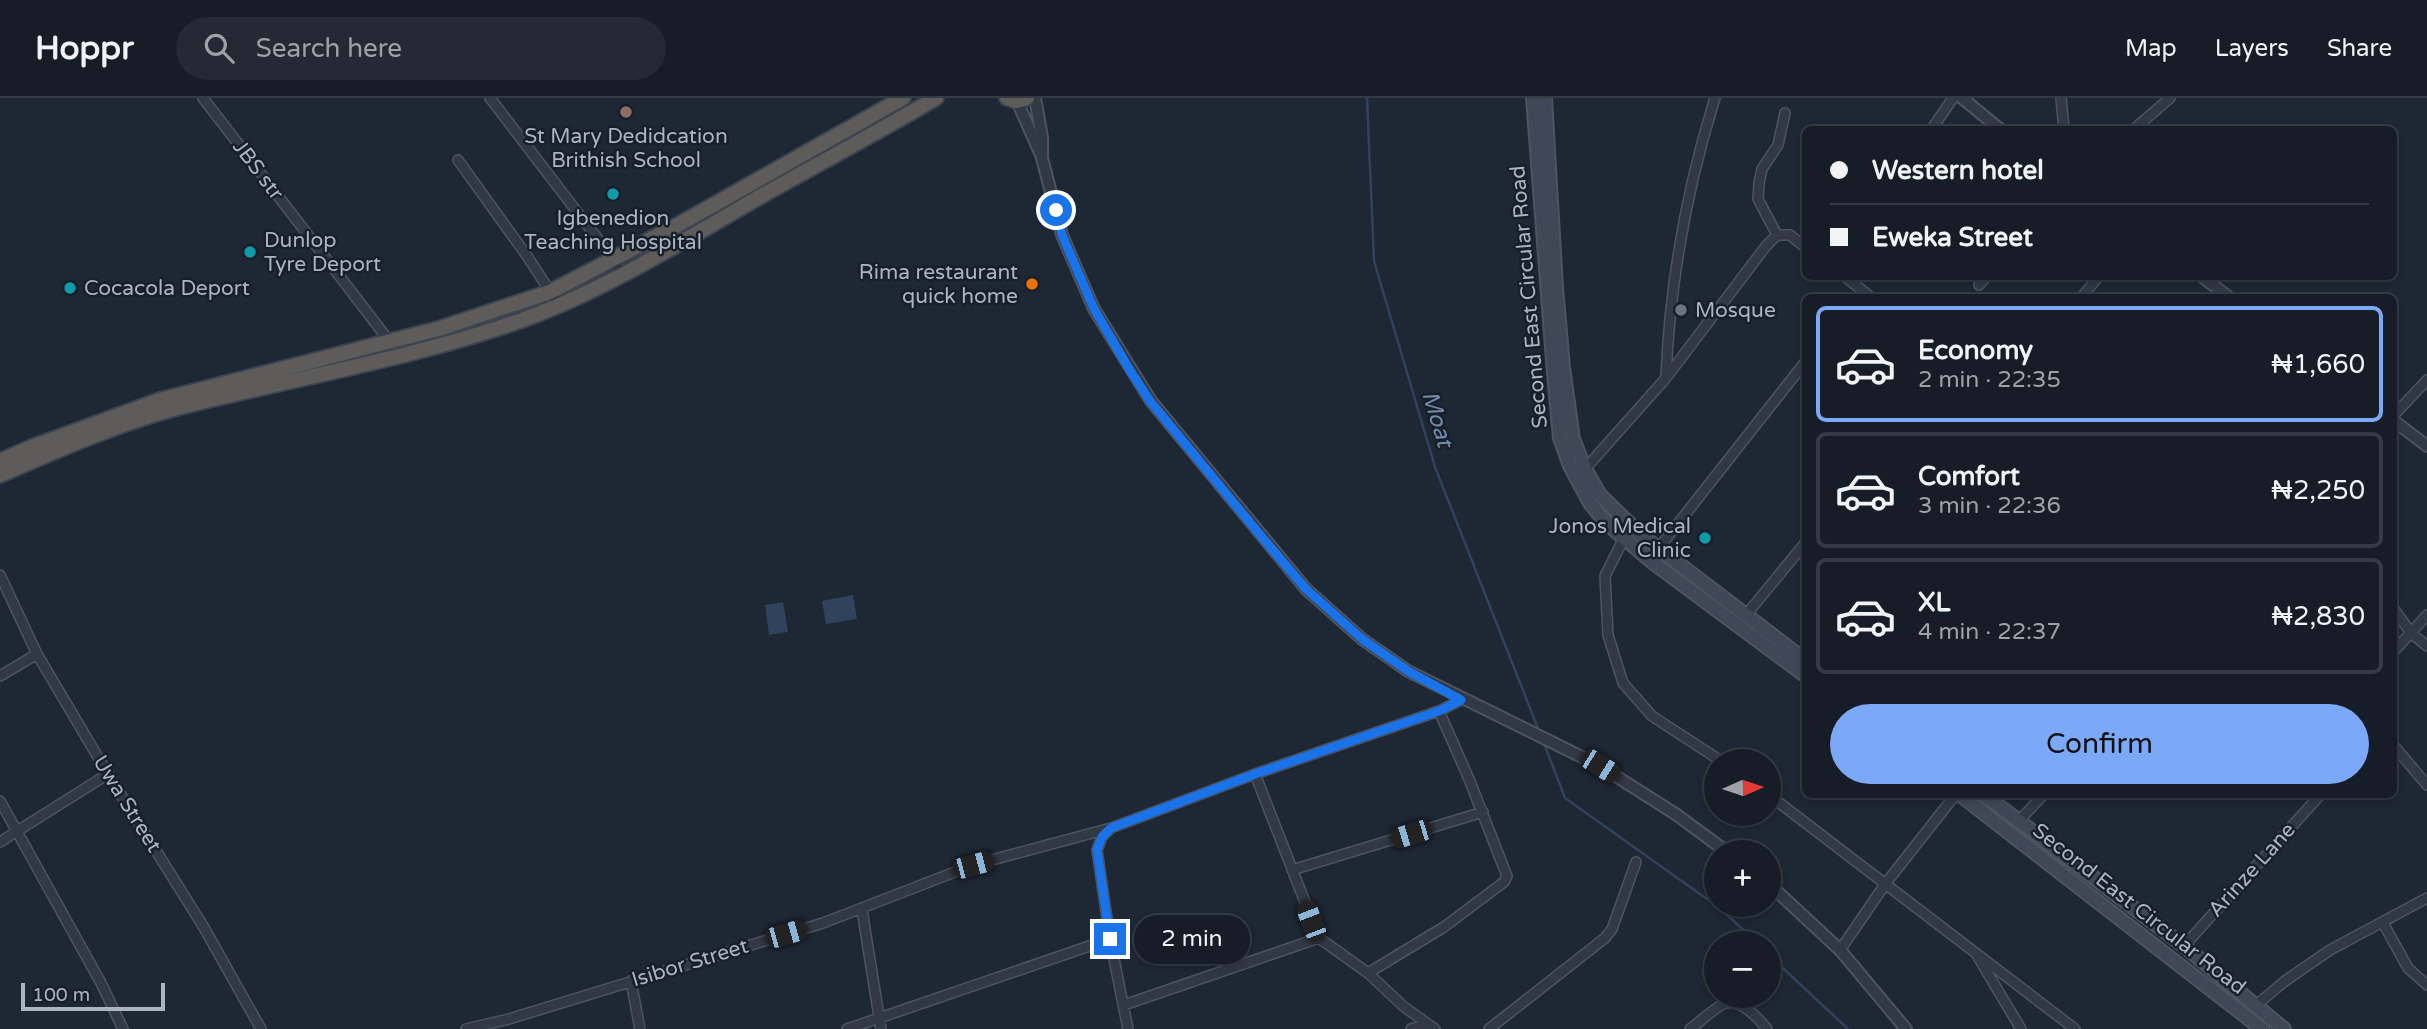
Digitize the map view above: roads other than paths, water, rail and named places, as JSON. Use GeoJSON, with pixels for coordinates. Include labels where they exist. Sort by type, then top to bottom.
{"type":"FeatureCollection","features":[{"type":"Feature","properties":{"kind":"highway"},"geometry":{"type":"LineString","coordinates":[[0,475],[170,410],[447,342],[521,320],[614,260],[903,98]]}},
{"type":"Feature","properties":{"kind":"highway"},"geometry":{"type":"LineString","coordinates":[[0,461],[160,400],[390,342],[513,306],[554,298],[622,274],[698,234],[936,98]]}},
{"type":"Feature","properties":{"kind":"main road","name":"Second East Circular Road"},"geometry":{"type":"LineString","coordinates":[[1533,98],[1560,438],[1570,466],[1590,503],[1606,523],[1802,674]]}},
{"type":"Feature","properties":{"kind":"main road","name":"Second East Circular Road"},"geometry":{"type":"LineString","coordinates":[[1545,98],[1563,367],[1573,439],[1585,469],[1600,495],[1658,550],[1802,659]]}},
{"type":"Feature","properties":{"kind":"main road","name":"Second East Circular Road"},"geometry":{"type":"LineString","coordinates":[[1962,798],[2262,1029]]}},
{"type":"Feature","properties":{"kind":"main road","name":"Second East Circular Road"},"geometry":{"type":"LineString","coordinates":[[1988,798],[2184,946],[2284,1029]]}},
{"type":"Feature","properties":{"kind":"street","name":"JBS str"},"geometry":{"type":"LineString","coordinates":[[203,98],[390,342]]}},
{"type":"Feature","properties":{"kind":"street"},"geometry":{"type":"LineString","coordinates":[[490,98],[622,274]]}},
{"type":"Feature","properties":{"kind":"street"},"geometry":{"type":"LineString","coordinates":[[1035,98],[1042,137],[1042,158]]}},
{"type":"Feature","properties":{"kind":"street"},"geometry":{"type":"LineString","coordinates":[[1666,378],[1668,319],[1690,189],[1715,98]]}},
{"type":"Feature","properties":{"kind":"street"},"geometry":{"type":"LineString","coordinates":[[1934,126],[1953,98]]}},
{"type":"Feature","properties":{"kind":"street"},"geometry":{"type":"LineString","coordinates":[[1962,98],[1996,126]]}},
{"type":"Feature","properties":{"kind":"street"},"geometry":{"type":"LineString","coordinates":[[2061,98],[2064,126]]}},
{"type":"Feature","properties":{"kind":"street"},"geometry":{"type":"LineString","coordinates":[[2138,126],[2170,98]]}},
{"type":"Feature","properties":{"kind":"street"},"geometry":{"type":"LineString","coordinates":[[1017,99],[1042,158],[1062,235],[1094,309],[1150,401],[1298,580],[1335,617],[1408,671],[1461,700],[1600,766],[1711,840]]}},
{"type":"Feature","properties":{"kind":"street"},"geometry":{"type":"LineString","coordinates":[[1777,236],[1758,198],[1759,183],[1762,169],[1778,145],[1786,113]]}},
{"type":"Feature","properties":{"kind":"street"},"geometry":{"type":"LineString","coordinates":[[458,160],[554,298]]}},
{"type":"Feature","properties":{"kind":"street"},"geometry":{"type":"LineString","coordinates":[[1585,469],[1666,378],[1766,246],[1777,236],[1790,235],[1802,245]]}},
{"type":"Feature","properties":{"kind":"street"},"geometry":{"type":"LineString","coordinates":[[1979,285],[1983,280]]}},
{"type":"Feature","properties":{"kind":"street"},"geometry":{"type":"LineString","coordinates":[[2084,294],[2096,280]]}},
{"type":"Feature","properties":{"kind":"street"},"geometry":{"type":"LineString","coordinates":[[2207,280],[2226,294]]}},
{"type":"Feature","properties":{"kind":"street"},"geometry":{"type":"LineString","coordinates":[[1658,550],[1802,366]]}},
{"type":"Feature","properties":{"kind":"street"},"geometry":{"type":"LineString","coordinates":[[2397,412],[2427,380]]}},
{"type":"Feature","properties":{"kind":"street"},"geometry":{"type":"LineString","coordinates":[[2397,423],[2427,446]]}},
{"type":"Feature","properties":{"kind":"street"},"geometry":{"type":"LineString","coordinates":[[1624,538],[1605,576],[1608,635],[1623,683],[1652,716],[1704,750]]}},
{"type":"Feature","properties":{"kind":"street"},"geometry":{"type":"LineString","coordinates":[[1746,615],[1802,547]]}},
{"type":"Feature","properties":{"kind":"street","name":"Uwa Street"},"geometry":{"type":"LineString","coordinates":[[0,575],[37,654],[203,926],[261,1029]]}},
{"type":"Feature","properties":{"kind":"street"},"geometry":{"type":"LineString","coordinates":[[2397,613],[2411,633],[2427,646]]}},
{"type":"Feature","properties":{"kind":"street"},"geometry":{"type":"LineString","coordinates":[[2397,648],[2427,615]]}},
{"type":"Feature","properties":{"kind":"street"},"geometry":{"type":"LineString","coordinates":[[0,676],[37,654]]}},
{"type":"Feature","properties":{"kind":"street","name":"Isibor Street"},"geometry":{"type":"LineString","coordinates":[[466,1029],[509,1019],[862,910],[921,883],[973,865],[1111,828],[1255,774],[1439,711],[1461,700]]}},
{"type":"Feature","properties":{"kind":"street"},"geometry":{"type":"LineString","coordinates":[[1368,973],[1444,927],[1507,879],[1505,867],[1439,711]]}},
{"type":"Feature","properties":{"kind":"street"},"geometry":{"type":"LineString","coordinates":[[2397,750],[2427,785]]}},
{"type":"Feature","properties":{"kind":"street"},"geometry":{"type":"LineString","coordinates":[[0,842],[108,774]]}},
{"type":"Feature","properties":{"kind":"street"},"geometry":{"type":"LineString","coordinates":[[1255,774],[1319,938],[1368,973],[1403,1006],[1431,1026]]}},
{"type":"Feature","properties":{"kind":"street"},"geometry":{"type":"LineString","coordinates":[[1839,950],[1886,883],[1954,798]]}},
{"type":"Feature","properties":{"kind":"street"},"geometry":{"type":"LineString","coordinates":[[2018,822],[2040,798]]}},
{"type":"Feature","properties":{"kind":"street","name":"Arinze Lane"},"geometry":{"type":"LineString","coordinates":[[2184,946],[2317,798]]}},
{"type":"Feature","properties":{"kind":"street"},"geometry":{"type":"LineString","coordinates":[[0,801],[102,983],[123,1029]]}},
{"type":"Feature","properties":{"kind":"street"},"geometry":{"type":"LineString","coordinates":[[1782,805],[2075,1029]]}},
{"type":"Feature","properties":{"kind":"street"},"geometry":{"type":"LineString","coordinates":[[1292,870],[1483,813]]}},
{"type":"Feature","properties":{"kind":"street"},"geometry":{"type":"LineString","coordinates":[[1111,828],[1102,837],[1097,850],[1110,939],[1128,1029]]}},
{"type":"Feature","properties":{"kind":"street"},"geometry":{"type":"LineString","coordinates":[[1489,1029],[1605,938],[1612,929],[1636,862]]}},
{"type":"Feature","properties":{"kind":"street"},"geometry":{"type":"LineString","coordinates":[[1781,895],[1839,950],[1906,1029]]}},
{"type":"Feature","properties":{"kind":"street"},"geometry":{"type":"LineString","coordinates":[[2255,1006],[2330,950],[2427,898]]}},
{"type":"Feature","properties":{"kind":"street"},"geometry":{"type":"LineString","coordinates":[[862,910],[881,1029]]}},
{"type":"Feature","properties":{"kind":"street"},"geometry":{"type":"LineString","coordinates":[[2383,923],[2408,968],[2427,985]]}},
{"type":"Feature","properties":{"kind":"street"},"geometry":{"type":"LineString","coordinates":[[1124,1005],[1319,938]]}},
{"type":"Feature","properties":{"kind":"street"},"geometry":{"type":"LineString","coordinates":[[847,1029],[1110,939]]}},
{"type":"Feature","properties":{"kind":"street"},"geometry":{"type":"LineString","coordinates":[[1975,952],[2021,1029]]}},
{"type":"Feature","properties":{"kind":"street"},"geometry":{"type":"LineString","coordinates":[[631,981],[640,1029]]}},
{"type":"Feature","properties":{"kind":"street"},"geometry":{"type":"LineString","coordinates":[[1690,1029],[1725,1003],[1735,1003],[1746,1009],[1767,1029]]}},
{"type":"Feature","properties":{"kind":"street"},"geometry":{"type":"LineString","coordinates":[[1411,1029],[1431,1026]]}},
{"type":"Feature","properties":{"kind":"water"},"geometry":{"type":"Polygon","coordinates":[[[853,595],[857,619],[826,624],[822,601],[853,595]]]}},
{"type":"Feature","properties":{"kind":"water"},"geometry":{"type":"Polygon","coordinates":[[[783,602],[788,632],[769,635],[765,605],[783,602]]]}},
{"type":"Feature","properties":{"kind":"waterway","name":"Moat"},"geometry":{"type":"LineString","coordinates":[[1367,98],[1374,261],[1435,467],[1539,731]]}},
{"type":"Feature","properties":{"kind":"waterway","name":"Moat"},"geometry":{"type":"LineString","coordinates":[[1545,746],[1565,798],[1721,909],[1744,931]]}},
{"type":"Feature","properties":{"kind":"waterway","name":"Moat"},"geometry":{"type":"LineString","coordinates":[[1781,966],[1848,1029]]}},
{"type":"Feature","properties":{"kind":"place","name":"St Mary Dedidcation Brithish School"},"geometry":{"type":"Point","coordinates":[626,112]}},
{"type":"Feature","properties":{"kind":"place","name":"Igbenedion Teaching Hospital"},"geometry":{"type":"Point","coordinates":[613,194]}},
{"type":"Feature","properties":{"kind":"place","name":"Dunlop Tyre Deport"},"geometry":{"type":"Point","coordinates":[250,252]}},
{"type":"Feature","properties":{"kind":"place","name":"Rima restaurant quick home"},"geometry":{"type":"Point","coordinates":[1032,284]}},
{"type":"Feature","properties":{"kind":"place","name":"Cocacola Deport"},"geometry":{"type":"Point","coordinates":[70,288]}},
{"type":"Feature","properties":{"kind":"place","name":"Mosque"},"geometry":{"type":"Point","coordinates":[1681,310]}},
{"type":"Feature","properties":{"kind":"place","name":"Jonos Medical Clinic"},"geometry":{"type":"Point","coordinates":[1705,538]}}]}
